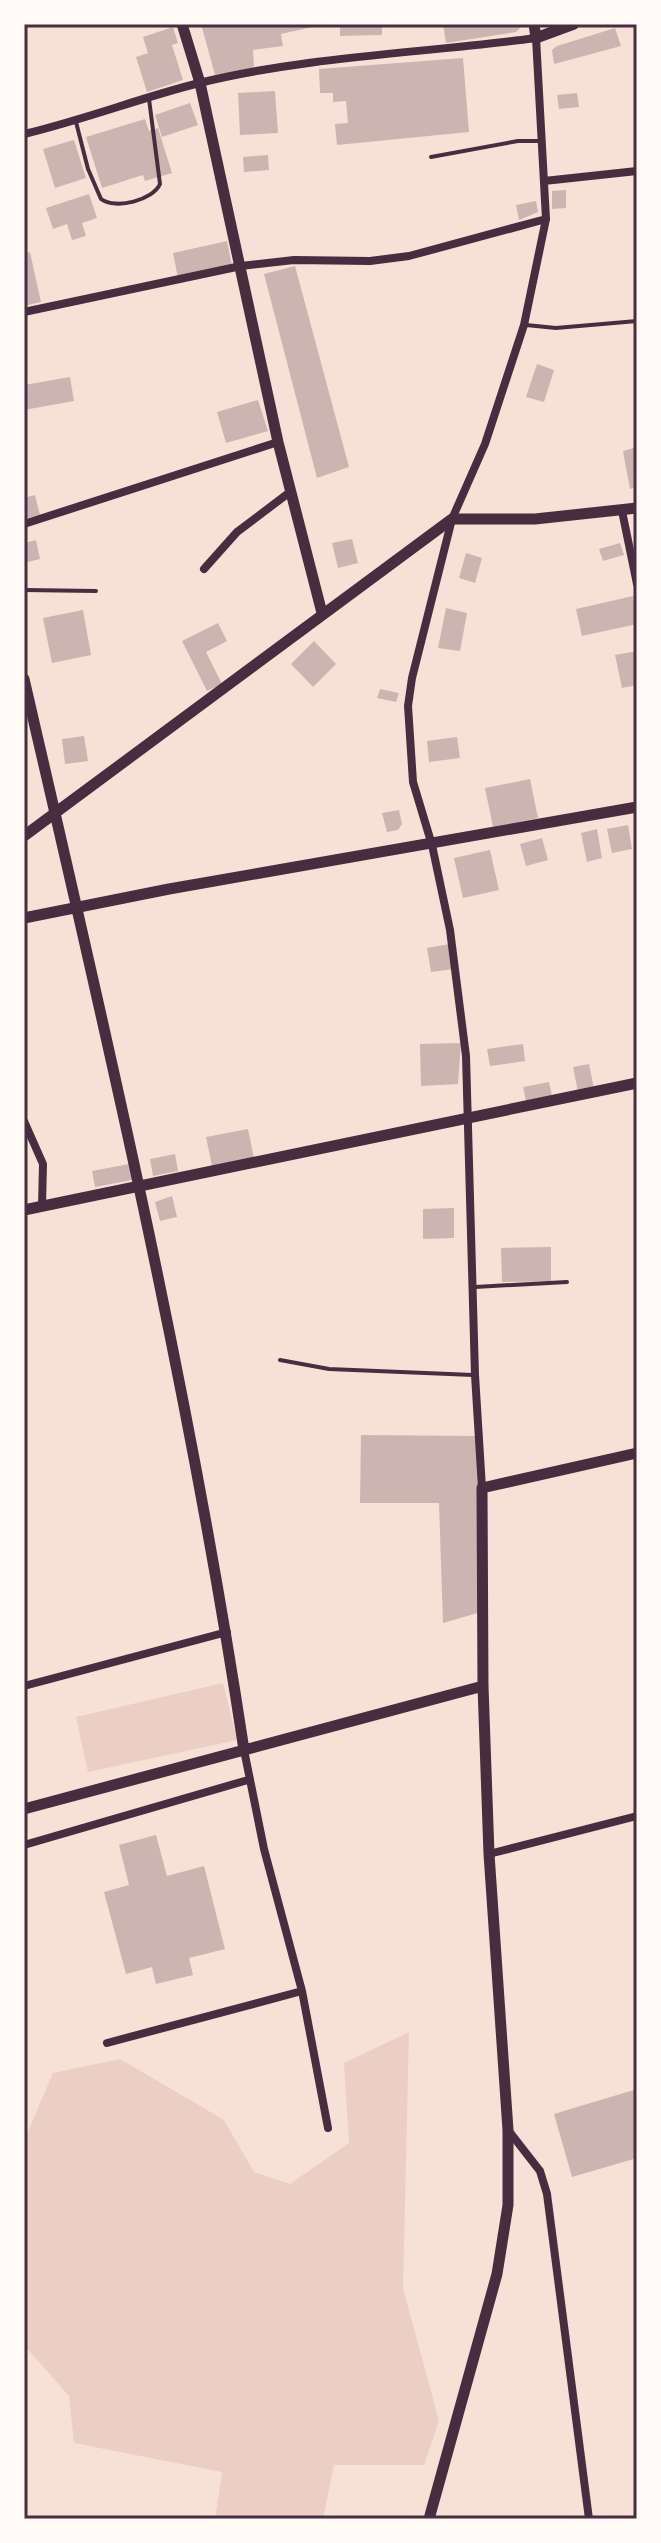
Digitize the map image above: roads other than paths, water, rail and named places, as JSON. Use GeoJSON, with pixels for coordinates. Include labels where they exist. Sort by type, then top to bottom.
{"type":"FeatureCollection","features":[{"type":"Feature","properties":{"kind":"street"},"geometry":{"type":"LineString","coordinates":[[182,24],[200,83],[278,442],[322,613]]}},
{"type":"Feature","properties":{"kind":"street"},"geometry":{"type":"LineString","coordinates":[[429,2519],[497,2274],[508,2205],[508,2130],[489,1854],[483,1686],[482,1488],[472,1287],[470,1118],[450,930],[432,845],[413,782],[408,706],[412,678],[452,519],[485,444],[524,325],[546,219],[534,24]]}},
{"type":"Feature","properties":{"kind":"street"},"geometry":{"type":"LineString","coordinates":[[24,134],[76,122],[200,83],[330,60],[430,52],[536,38],[574,24]]}},
{"type":"Feature","properties":{"kind":"street"},"geometry":{"type":"LineString","coordinates":[[544,181],[637,171]]}},
{"type":"Feature","properties":{"kind":"street"},"geometry":{"type":"LineString","coordinates":[[24,312],[241,266],[294,260],[370,261],[409,256],[546,219]]}},
{"type":"Feature","properties":{"kind":"street"},"geometry":{"type":"LineString","coordinates":[[24,524],[278,442]]}},
{"type":"Feature","properties":{"kind":"street"},"geometry":{"type":"LineString","coordinates":[[204,569],[237,532],[290,492]]}},
{"type":"Feature","properties":{"kind":"street"},"geometry":{"type":"LineString","coordinates":[[24,836],[452,519],[535,519],[637,508]]}},
{"type":"Feature","properties":{"kind":"street"},"geometry":{"type":"LineString","coordinates":[[622,511],[637,584]]}},
{"type":"Feature","properties":{"kind":"street"},"geometry":{"type":"LineString","coordinates":[[24,679],[138,1187],[227,1632],[248,1780],[302,1991],[328,2128]]}},
{"type":"Feature","properties":{"kind":"street"},"geometry":{"type":"LineString","coordinates":[[24,918],[169,889],[637,807]]}},
{"type":"Feature","properties":{"kind":"street"},"geometry":{"type":"LineString","coordinates":[[24,1210],[637,1083]]}},
{"type":"Feature","properties":{"kind":"street"},"geometry":{"type":"LineString","coordinates":[[24,1121],[43,1164],[42,1206]]}},
{"type":"Feature","properties":{"kind":"street"},"geometry":{"type":"LineString","coordinates":[[482,1488],[637,1453]]}},
{"type":"Feature","properties":{"kind":"street"},"geometry":{"type":"LineString","coordinates":[[24,1686],[227,1632]]}},
{"type":"Feature","properties":{"kind":"street"},"geometry":{"type":"LineString","coordinates":[[24,1809],[483,1686]]}},
{"type":"Feature","properties":{"kind":"street"},"geometry":{"type":"LineString","coordinates":[[24,1845],[248,1780]]}},
{"type":"Feature","properties":{"kind":"street"},"geometry":{"type":"LineString","coordinates":[[489,1854],[637,1816]]}},
{"type":"Feature","properties":{"kind":"street"},"geometry":{"type":"LineString","coordinates":[[107,2043],[302,1991]]}},
{"type":"Feature","properties":{"kind":"street"},"geometry":{"type":"LineString","coordinates":[[508,2130],[540,2171],[547,2194],[589,2519]]}},
{"type":"Feature","properties":{"kind":"lane"},"geometry":{"type":"LineString","coordinates":[[76,122],[88,169],[101,199],[119,203],[145,197],[156,192],[160,184],[149,99]]}},
{"type":"Feature","properties":{"kind":"lane"},"geometry":{"type":"LineString","coordinates":[[431,157],[518,141],[540,141]]}},
{"type":"Feature","properties":{"kind":"lane"},"geometry":{"type":"LineString","coordinates":[[524,325],[556,328],[637,321]]}},
{"type":"Feature","properties":{"kind":"lane"},"geometry":{"type":"LineString","coordinates":[[24,590],[96,591]]}},
{"type":"Feature","properties":{"kind":"lane"},"geometry":{"type":"LineString","coordinates":[[472,1287],[567,1282]]}},
{"type":"Feature","properties":{"kind":"lane"},"geometry":{"type":"LineString","coordinates":[[280,1360],[329,1369],[475,1375]]}}]}
